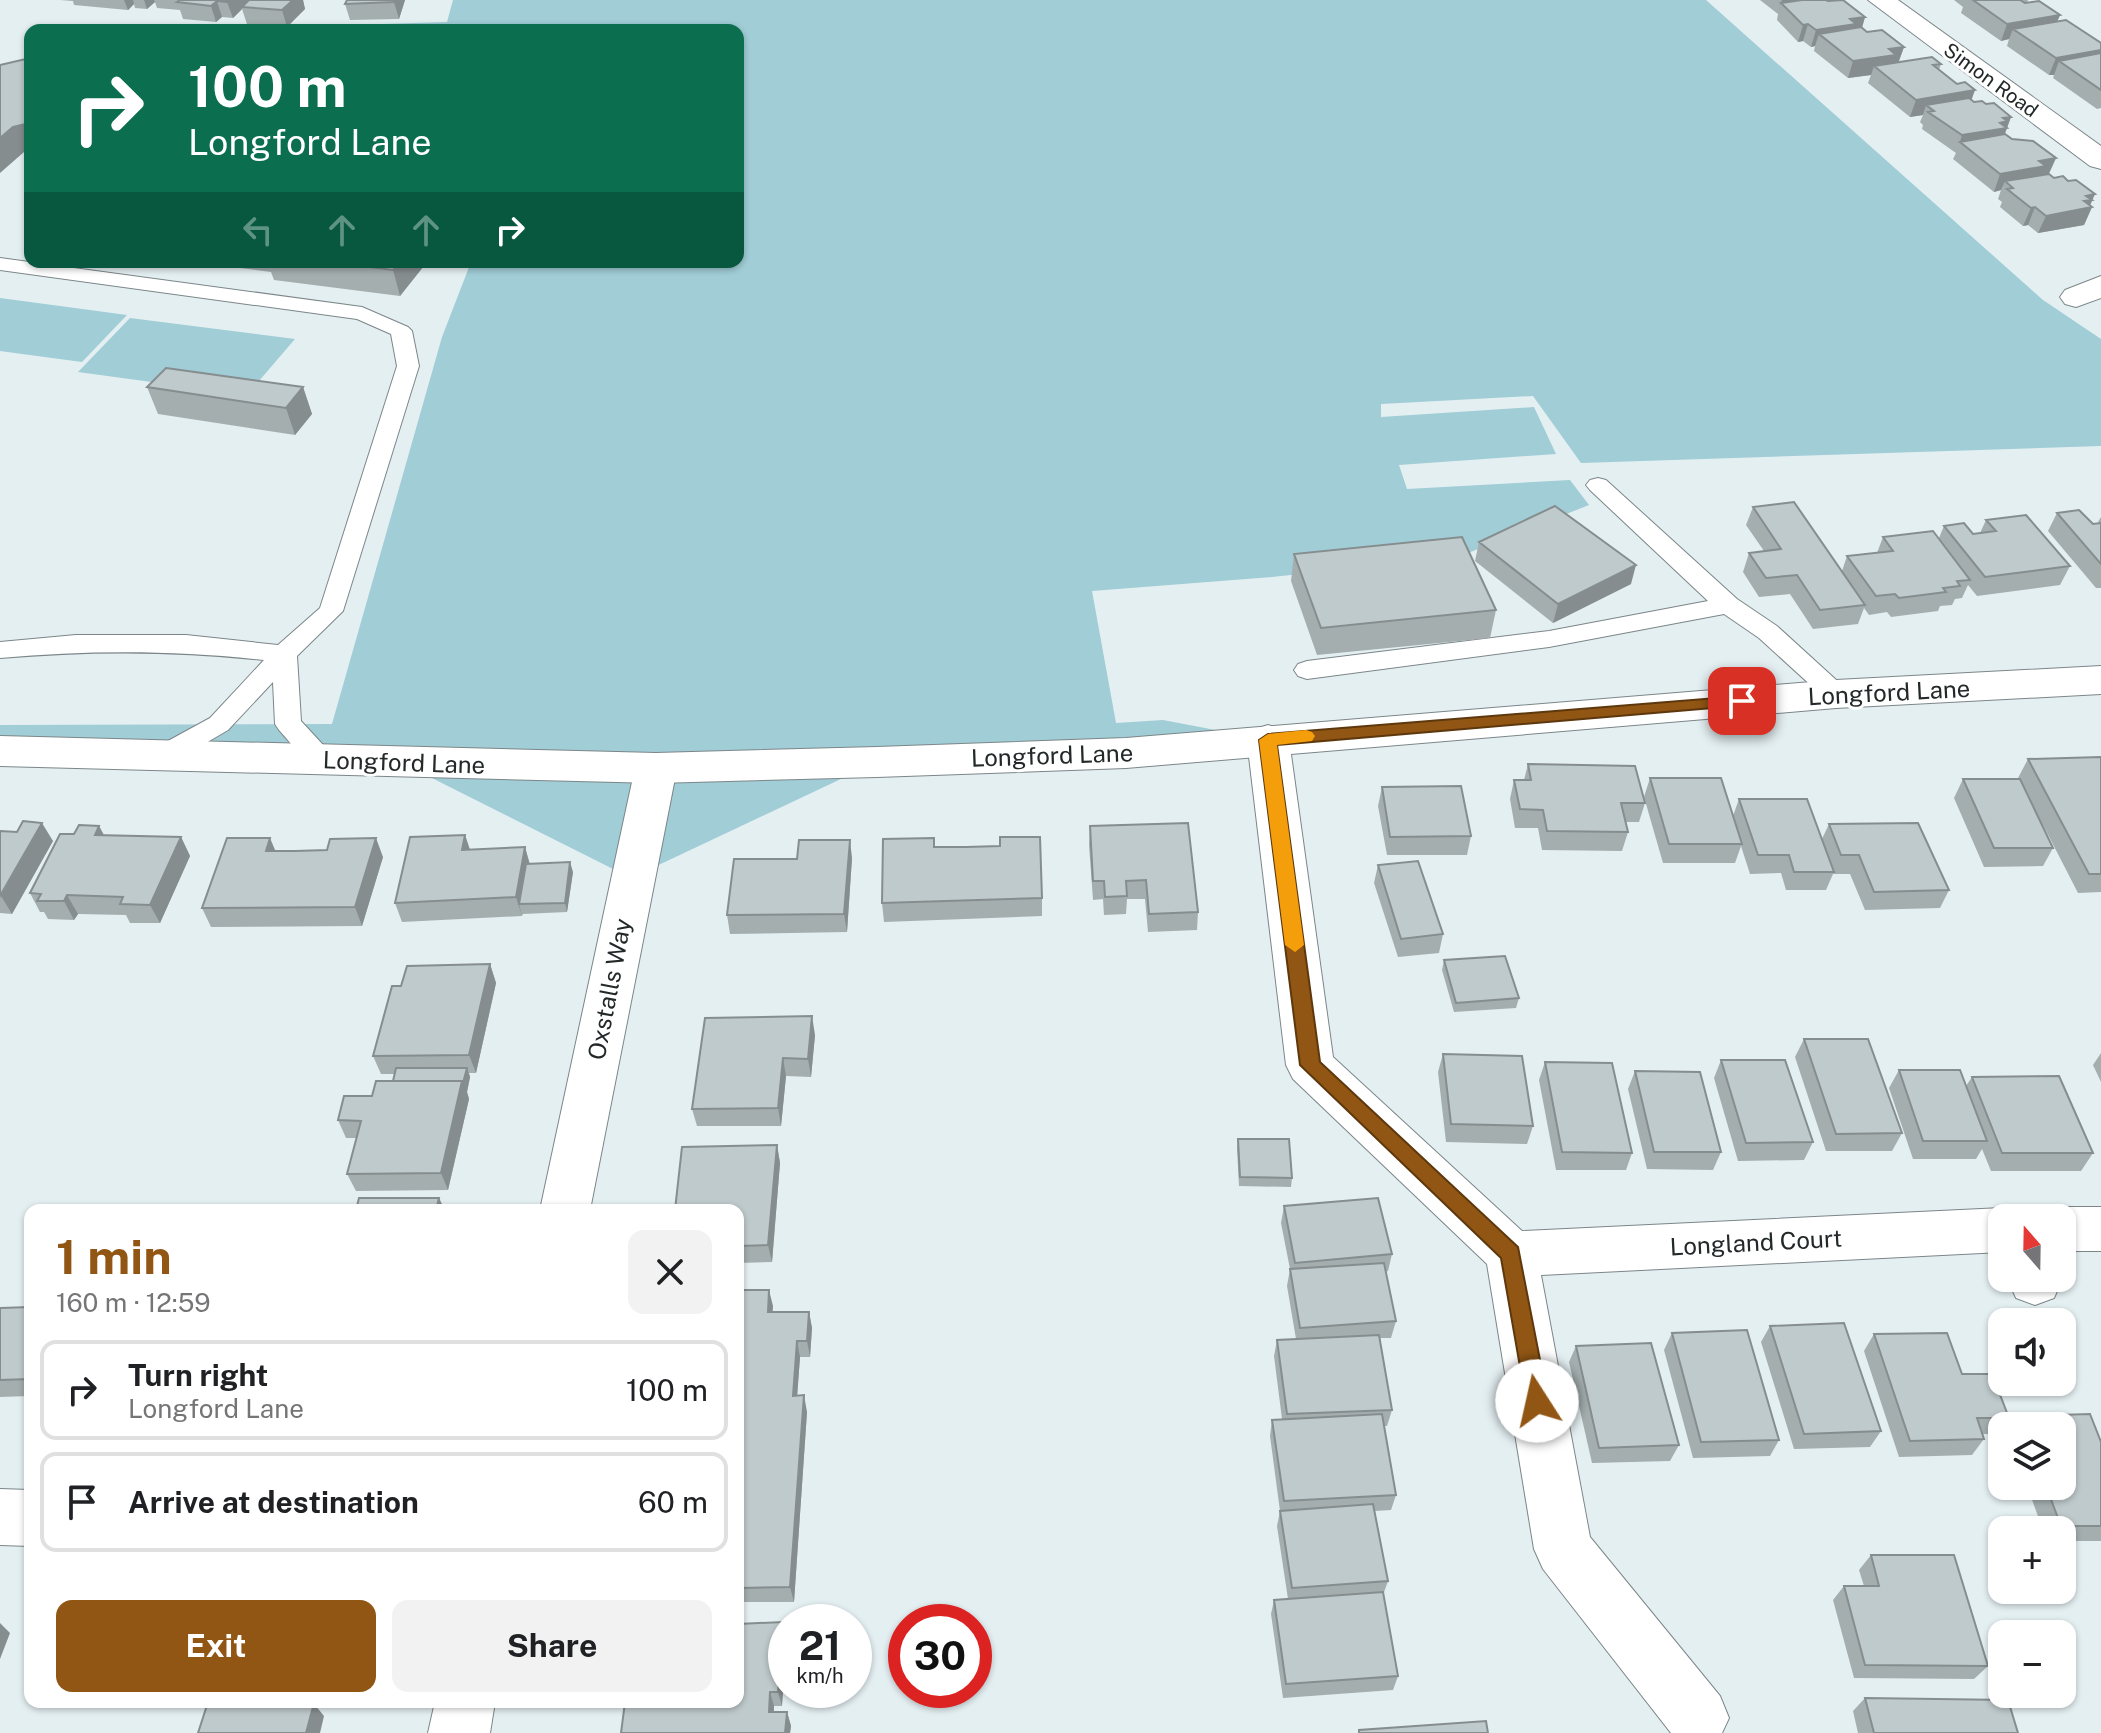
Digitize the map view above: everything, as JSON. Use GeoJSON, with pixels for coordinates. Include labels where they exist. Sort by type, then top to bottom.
{"type":"FeatureCollection","features":[{"type":"Feature","properties":{"kind":"street","name":"Simon Road"},"geometry":{"type":"LineString","coordinates":[[1881,0],[2101,160]]}},
{"type":"Feature","properties":{"kind":"street","name":"Longford Lane"},"geometry":{"type":"LineString","coordinates":[[0,751],[656,768],[1126,753],[1836,694],[2101,680]]}},
{"type":"Feature","properties":{"kind":"street"},"geometry":{"type":"LineString","coordinates":[[1268,740],[1310,1065],[1511,1254],[1563,1549],[1698,1718]]}},
{"type":"Feature","properties":{"kind":"street","name":"Oxstalls Way"},"geometry":{"type":"LineString","coordinates":[[566,1204],[656,768]]}},
{"type":"Feature","properties":{"kind":"street"},"geometry":{"type":"LineString","coordinates":[[2076,1229],[2101,1229]]}},
{"type":"Feature","properties":{"kind":"street","name":"Longland Court"},"geometry":{"type":"LineString","coordinates":[[1511,1254],[1988,1231]]}},
{"type":"Feature","properties":{"kind":"street"},"geometry":{"type":"LineString","coordinates":[[0,1517],[24,1518]]}},
{"type":"Feature","properties":{"kind":"street"},"geometry":{"type":"LineString","coordinates":[[459,1733],[464,1708]]}},
{"type":"Feature","properties":{"kind":"lane"},"geometry":{"type":"LineString","coordinates":[[0,264],[24,267]]}},
{"type":"Feature","properties":{"kind":"lane"},"geometry":{"type":"LineString","coordinates":[[30,268],[362,313],[401,331],[408,366],[331,611],[284,654],[219,724],[166,754]]}},
{"type":"Feature","properties":{"kind":"lane"},"geometry":{"type":"LineString","coordinates":[[1598,485],[1728,605],[1768,632],[1836,694]]}},
{"type":"Feature","properties":{"kind":"lane"},"geometry":{"type":"LineString","coordinates":[[1307,670],[1549,639],[1728,605]]}},
{"type":"Feature","properties":{"kind":"lane"},"geometry":{"type":"LineString","coordinates":[[0,650],[76,643],[186,643],[284,654]]}},
{"type":"Feature","properties":{"kind":"lane"},"geometry":{"type":"LineString","coordinates":[[284,654],[288,724],[323,759]]}},
{"type":"Feature","properties":{"kind":"shaded area"},"geometry":{"type":"Polygon","coordinates":[[[453,0],[1706,0],[2043,300],[2101,339],[2101,446],[1581,463],[1533,396],[1381,404],[1381,417],[1534,407],[1556,454],[1399,465],[1407,489],[1570,480],[1589,505],[1458,557],[1272,577],[1092,591],[1116,723],[1163,720],[1268,740],[877,762],[631,878],[402,763],[0,751],[0,725],[332,724],[442,337],[469,268],[744,268],[744,24],[382,24],[447,22],[453,0]]]}},
{"type":"Feature","properties":{"kind":"shaded area"},"geometry":{"type":"Polygon","coordinates":[[[0,298],[127,315],[82,362],[0,351],[0,298]]]}},
{"type":"Feature","properties":{"kind":"shaded area"},"geometry":{"type":"Polygon","coordinates":[[[130,318],[295,339],[247,395],[78,372],[130,318]]]}},
{"type":"Feature","properties":{"kind":"building"},"geometry":{"type":"Polygon","coordinates":[[[229,0],[217,1],[211,6],[177,2],[229,0]]]}},
{"type":"Feature","properties":{"kind":"building"},"geometry":{"type":"Polygon","coordinates":[[[249,0],[293,0],[282,10],[242,7],[249,0]]]}},
{"type":"Feature","properties":{"kind":"building"},"geometry":{"type":"Polygon","coordinates":[[[347,0],[395,0],[345,4],[347,0]]]}},
{"type":"Feature","properties":{"kind":"building"},"geometry":{"type":"Polygon","coordinates":[[[1843,0],[1865,17],[1850,19],[1856,24],[1816,30],[1808,24],[1803,25],[1781,3],[1843,0]]]}},
{"type":"Feature","properties":{"kind":"building"},"geometry":{"type":"Polygon","coordinates":[[[1973,0],[2039,1],[2060,15],[2007,24],[1973,0]]]}},
{"type":"Feature","properties":{"kind":"building"},"geometry":{"type":"Polygon","coordinates":[[[2066,20],[2101,43],[2101,50],[2056,58],[2013,29],[2066,20]]]}},
{"type":"Feature","properties":{"kind":"building"},"geometry":{"type":"Polygon","coordinates":[[[1861,27],[1867,32],[1882,30],[1904,47],[1889,49],[1896,55],[1853,61],[1819,34],[1861,27]]]}},
{"type":"Feature","properties":{"kind":"building"},"geometry":{"type":"Polygon","coordinates":[[[2101,53],[2101,90],[2059,61],[2101,53]]]}},
{"type":"Feature","properties":{"kind":"building"},"geometry":{"type":"Polygon","coordinates":[[[1932,57],[1941,64],[1933,65],[1957,84],[1965,82],[1975,90],[1916,100],[1874,66],[1932,57]]]}},
{"type":"Feature","properties":{"kind":"building"},"geometry":{"type":"Polygon","coordinates":[[[24,59],[24,124],[13,127],[0,138],[0,65],[24,59]]]}},
{"type":"Feature","properties":{"kind":"building"},"geometry":{"type":"Polygon","coordinates":[[[1969,98],[1974,102],[1994,103],[2011,117],[2003,118],[2007,121],[2000,123],[2007,128],[1962,135],[1928,112],[1934,111],[1926,105],[1969,98]]]}},
{"type":"Feature","properties":{"kind":"building"},"geometry":{"type":"Polygon","coordinates":[[[2005,134],[2012,139],[2033,141],[2056,158],[2039,161],[2046,166],[2000,174],[1960,142],[2005,134]]]}},
{"type":"Feature","properties":{"kind":"building"},"geometry":{"type":"Polygon","coordinates":[[[2049,174],[2054,178],[2063,176],[2068,181],[2076,180],[2095,194],[2086,196],[2092,200],[2084,201],[2092,207],[2046,216],[2007,189],[2013,188],[2005,181],[2049,174]]]}},
{"type":"Feature","properties":{"kind":"building"},"geometry":{"type":"Polygon","coordinates":[[[166,368],[303,387],[286,408],[147,387],[166,368]]]}},
{"type":"Feature","properties":{"kind":"building"},"geometry":{"type":"Polygon","coordinates":[[[1794,502],[1865,605],[1820,610],[1797,575],[1766,578],[1749,553],[1781,549],[1753,507],[1794,502]]]}},
{"type":"Feature","properties":{"kind":"building"},"geometry":{"type":"Polygon","coordinates":[[[1555,506],[1636,565],[1558,604],[1479,542],[1555,506]]]}},
{"type":"Feature","properties":{"kind":"building"},"geometry":{"type":"Polygon","coordinates":[[[2079,510],[2093,524],[2101,523],[2101,564],[2057,513],[2079,510]]]}},
{"type":"Feature","properties":{"kind":"building"},"geometry":{"type":"Polygon","coordinates":[[[2026,515],[2070,566],[1985,577],[1944,526],[1964,523],[1973,534],[1996,531],[1986,520],[2026,515]]]}},
{"type":"Feature","properties":{"kind":"building"},"geometry":{"type":"Polygon","coordinates":[[[1933,531],[1970,580],[1957,581],[1960,586],[1943,588],[1946,592],[1899,598],[1895,594],[1876,596],[1847,556],[1893,551],[1883,537],[1933,531]]]}},
{"type":"Feature","properties":{"kind":"building"},"geometry":{"type":"Polygon","coordinates":[[[1462,537],[1496,610],[1321,628],[1294,554],[1462,537]]]}},
{"type":"Feature","properties":{"kind":"building"},"geometry":{"type":"Polygon","coordinates":[[[2101,757],[2101,874],[2089,874],[2028,759],[2101,757]]]}},
{"type":"Feature","properties":{"kind":"building"},"geometry":{"type":"Polygon","coordinates":[[[1528,764],[1635,766],[1645,803],[1621,803],[1628,832],[1547,831],[1543,810],[1520,809],[1514,780],[1531,780],[1528,764]]]}},
{"type":"Feature","properties":{"kind":"building"},"geometry":{"type":"Polygon","coordinates":[[[1650,778],[1721,778],[1742,844],[1669,844],[1650,778]]]}},
{"type":"Feature","properties":{"kind":"building"},"geometry":{"type":"Polygon","coordinates":[[[1963,779],[2020,779],[2053,848],[1994,848],[1963,779]]]}},
{"type":"Feature","properties":{"kind":"building"},"geometry":{"type":"Polygon","coordinates":[[[1461,786],[1471,836],[1390,837],[1382,787],[1461,786]]]}},
{"type":"Feature","properties":{"kind":"building"},"geometry":{"type":"Polygon","coordinates":[[[1739,799],[1807,799],[1834,872],[1794,872],[1789,855],[1758,855],[1739,799]]]}},
{"type":"Feature","properties":{"kind":"building"},"geometry":{"type":"Polygon","coordinates":[[[23,821],[42,823],[0,896],[0,831],[17,832],[23,821]]]}},
{"type":"Feature","properties":{"kind":"building"},"geometry":{"type":"Polygon","coordinates":[[[1188,823],[1198,912],[1149,914],[1146,880],[1126,881],[1127,896],[1105,897],[1104,881],[1093,881],[1090,826],[1188,823]]]}},
{"type":"Feature","properties":{"kind":"building"},"geometry":{"type":"Polygon","coordinates":[[[1918,823],[1949,890],[1874,892],[1859,855],[1841,855],[1829,824],[1918,823]]]}},
{"type":"Feature","properties":{"kind":"building"},"geometry":{"type":"Polygon","coordinates":[[[79,825],[99,826],[95,835],[181,837],[150,905],[120,904],[123,897],[67,895],[64,901],[37,901],[41,894],[30,893],[60,834],[74,834],[79,825]]]}},
{"type":"Feature","properties":{"kind":"building"},"geometry":{"type":"Polygon","coordinates":[[[465,835],[462,850],[525,847],[516,897],[395,903],[410,837],[465,835]]]}},
{"type":"Feature","properties":{"kind":"building"},"geometry":{"type":"Polygon","coordinates":[[[1000,837],[1040,837],[1042,898],[882,903],[883,839],[934,838],[934,847],[966,847],[1000,846],[1000,837]]]}},
{"type":"Feature","properties":{"kind":"building"},"geometry":{"type":"Polygon","coordinates":[[[227,838],[270,838],[266,851],[295,851],[327,850],[330,839],[376,838],[355,907],[202,908],[227,838]]]}},
{"type":"Feature","properties":{"kind":"building"},"geometry":{"type":"Polygon","coordinates":[[[799,840],[850,840],[844,914],[727,915],[734,859],[797,859],[799,840]]]}},
{"type":"Feature","properties":{"kind":"building"},"geometry":{"type":"Polygon","coordinates":[[[1418,861],[1443,934],[1401,939],[1378,865],[1418,861]]]}},
{"type":"Feature","properties":{"kind":"building"},"geometry":{"type":"Polygon","coordinates":[[[570,862],[565,903],[519,904],[526,864],[570,862]]]}},
{"type":"Feature","properties":{"kind":"building"},"geometry":{"type":"Polygon","coordinates":[[[1505,956],[1519,998],[1456,1003],[1444,960],[1505,956]]]}},
{"type":"Feature","properties":{"kind":"building"},"geometry":{"type":"Polygon","coordinates":[[[490,964],[469,1055],[373,1056],[392,986],[401,986],[407,966],[490,964]]]}},
{"type":"Feature","properties":{"kind":"building"},"geometry":{"type":"Polygon","coordinates":[[[812,1016],[808,1059],[783,1058],[778,1108],[692,1109],[705,1018],[812,1016]]]}},
{"type":"Feature","properties":{"kind":"building"},"geometry":{"type":"Polygon","coordinates":[[[1804,1039],[1868,1039],[1902,1133],[1836,1134],[1804,1039]]]}},
{"type":"Feature","properties":{"kind":"building"},"geometry":{"type":"Polygon","coordinates":[[[1443,1054],[1522,1056],[1533,1126],[1451,1124],[1443,1054]]]}},
{"type":"Feature","properties":{"kind":"building"},"geometry":{"type":"Polygon","coordinates":[[[1721,1060],[1785,1060],[1813,1142],[1746,1143],[1721,1060]]]}},
{"type":"Feature","properties":{"kind":"building"},"geometry":{"type":"Polygon","coordinates":[[[1545,1062],[1612,1063],[1632,1153],[1562,1152],[1545,1062]]]}},
{"type":"Feature","properties":{"kind":"building"},"geometry":{"type":"Polygon","coordinates":[[[396,1068],[467,1068],[463,1083],[393,1081],[396,1068]]]}},
{"type":"Feature","properties":{"kind":"building"},"geometry":{"type":"Polygon","coordinates":[[[1899,1070],[1960,1070],[1987,1141],[1923,1141],[1899,1070]]]}},
{"type":"Feature","properties":{"kind":"building"},"geometry":{"type":"Polygon","coordinates":[[[1635,1071],[1700,1072],[1721,1152],[1654,1152],[1635,1071]]]}},
{"type":"Feature","properties":{"kind":"building"},"geometry":{"type":"Polygon","coordinates":[[[2059,1076],[2093,1153],[2002,1153],[1972,1077],[2059,1076]]]}},
{"type":"Feature","properties":{"kind":"building"},"geometry":{"type":"Polygon","coordinates":[[[376,1081],[462,1081],[441,1173],[347,1174],[361,1121],[338,1120],[344,1096],[372,1096],[376,1081]]]}},
{"type":"Feature","properties":{"kind":"building"},"geometry":{"type":"Polygon","coordinates":[[[1238,1139],[1289,1139],[1292,1178],[1240,1177],[1238,1139]]]}},
{"type":"Feature","properties":{"kind":"building"},"geometry":{"type":"Polygon","coordinates":[[[777,1145],[768,1245],[744,1246],[744,1204],[676,1204],[682,1147],[777,1145]]]}},
{"type":"Feature","properties":{"kind":"building"},"geometry":{"type":"Polygon","coordinates":[[[359,1198],[439,1198],[438,1204],[358,1204],[359,1198]]]}},
{"type":"Feature","properties":{"kind":"building"},"geometry":{"type":"Polygon","coordinates":[[[1378,1198],[1392,1254],[1295,1263],[1284,1206],[1378,1198]]]}},
{"type":"Feature","properties":{"kind":"building"},"geometry":{"type":"Polygon","coordinates":[[[1384,1263],[1396,1321],[1300,1328],[1290,1269],[1384,1263]]]}},
{"type":"Feature","properties":{"kind":"building"},"geometry":{"type":"Polygon","coordinates":[[[744,1290],[769,1290],[768,1312],[809,1312],[807,1341],[797,1341],[793,1396],[804,1395],[790,1587],[744,1588],[744,1290]]]}},
{"type":"Feature","properties":{"kind":"building"},"geometry":{"type":"Polygon","coordinates":[[[24,1307],[24,1379],[0,1380],[0,1308],[24,1307]]]}},
{"type":"Feature","properties":{"kind":"building"},"geometry":{"type":"Polygon","coordinates":[[[1844,1323],[1881,1431],[1804,1434],[1770,1326],[1844,1323]]]}},
{"type":"Feature","properties":{"kind":"building"},"geometry":{"type":"Polygon","coordinates":[[[1747,1330],[1779,1440],[1701,1442],[1672,1333],[1747,1330]]]}},
{"type":"Feature","properties":{"kind":"building"},"geometry":{"type":"Polygon","coordinates":[[[1947,1333],[1962,1374],[1988,1374],[1988,1396],[2000,1396],[2007,1412],[1988,1412],[1988,1418],[1977,1418],[1984,1439],[1910,1441],[1874,1334],[1947,1333]]]}},
{"type":"Feature","properties":{"kind":"building"},"geometry":{"type":"Polygon","coordinates":[[[1379,1335],[1392,1410],[1287,1414],[1277,1340],[1379,1335]]]}},
{"type":"Feature","properties":{"kind":"building"},"geometry":{"type":"Polygon","coordinates":[[[1651,1343],[1679,1445],[1599,1448],[1576,1346],[1651,1343]]]}},
{"type":"Feature","properties":{"kind":"building"},"geometry":{"type":"Polygon","coordinates":[[[1382,1414],[1396,1495],[1284,1501],[1272,1420],[1382,1414]]]}},
{"type":"Feature","properties":{"kind":"building"},"geometry":{"type":"Polygon","coordinates":[[[2076,1414],[2090,1414],[2101,1442],[2101,1526],[2076,1526],[2076,1516],[2057,1516],[2051,1500],[2076,1500],[2076,1414]]]}},
{"type":"Feature","properties":{"kind":"building"},"geometry":{"type":"Polygon","coordinates":[[[1373,1504],[1388,1581],[1292,1588],[1280,1511],[1373,1504]]]}},
{"type":"Feature","properties":{"kind":"building"},"geometry":{"type":"Polygon","coordinates":[[[1871,1555],[1954,1555],[1988,1666],[1865,1665],[1844,1586],[1879,1586],[1871,1555]]]}},
{"type":"Feature","properties":{"kind":"building"},"geometry":{"type":"Polygon","coordinates":[[[1383,1592],[1398,1676],[1286,1684],[1274,1600],[1383,1592]]]}},
{"type":"Feature","properties":{"kind":"building"},"geometry":{"type":"Polygon","coordinates":[[[768,1623],[768,1708],[769,1712],[787,1712],[785,1733],[621,1733],[624,1708],[744,1708],[744,1624],[768,1623]]]}},
{"type":"Feature","properties":{"kind":"building"},"geometry":{"type":"Polygon","coordinates":[[[1865,1698],[1988,1700],[1988,1708],[2010,1708],[2018,1733],[1874,1733],[1865,1698]]]}},
{"type":"Feature","properties":{"kind":"building"},"geometry":{"type":"Polygon","coordinates":[[[206,1708],[313,1708],[306,1733],[198,1733],[206,1708]]]}},
{"type":"Feature","properties":{"kind":"building"},"geometry":{"type":"Polygon","coordinates":[[[1486,1721],[1488,1733],[1359,1733],[1359,1730],[1486,1721]]]}},
{"type":"Feature","properties":{"kind":"slow traffic"},"geometry":{"type":"LineString","coordinates":[[1295,945],[1268,740],[1306,736]]}},
{"type":"Feature","properties":{"kind":"route"},"geometry":{"type":"LineString","coordinates":[[1537,1401],[1511,1254],[1310,1065],[1268,740],[1742,701]]}}]}
